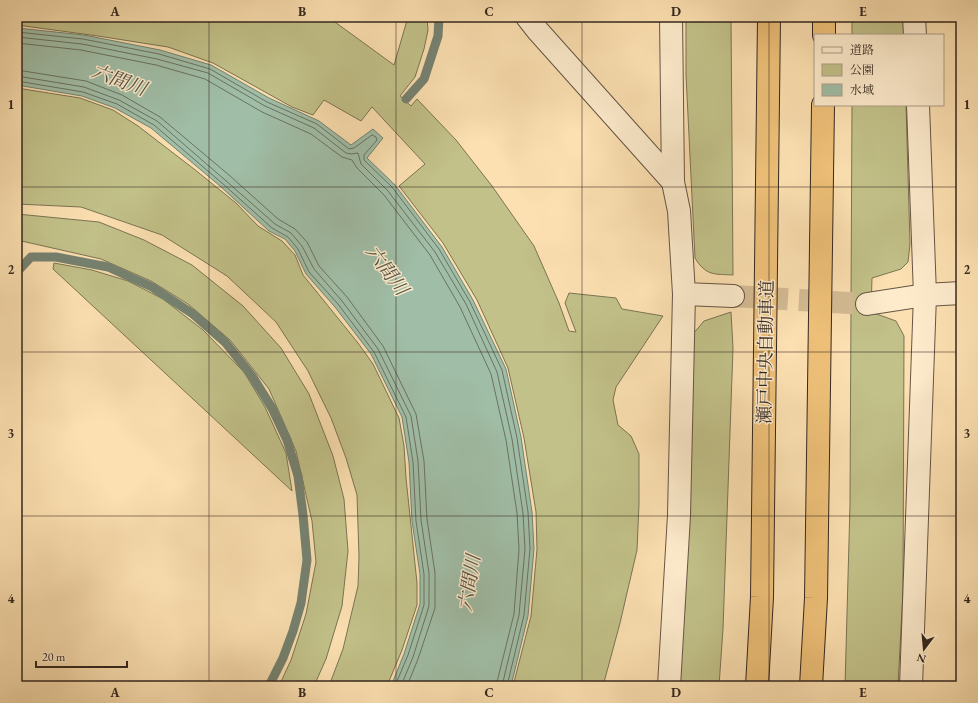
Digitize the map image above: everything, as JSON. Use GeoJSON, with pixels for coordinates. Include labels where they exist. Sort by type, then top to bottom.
{"type":"FeatureCollection","features":[{"type":"Feature","properties":{"kind":"highway","name":"瀬戸中央自動車道"},"geometry":{"type":"LineString","coordinates":[[757,686],[762,597],[769,17]]}},
{"type":"Feature","properties":{"kind":"highway"},"geometry":{"type":"LineString","coordinates":[[824,17],[824,34]]}},
{"type":"Feature","properties":{"kind":"highway"},"geometry":{"type":"LineString","coordinates":[[811,686],[816,598],[823,106]]}},
{"type":"Feature","properties":{"kind":"street"},"geometry":{"type":"LineString","coordinates":[[527,17],[673,182]]}},
{"type":"Feature","properties":{"kind":"street"},"geometry":{"type":"LineString","coordinates":[[669,686],[678,515],[684,294],[679,211],[673,182],[671,17]]}},
{"type":"Feature","properties":{"kind":"street"},"geometry":{"type":"LineString","coordinates":[[914,17],[915,34]]}},
{"type":"Feature","properties":{"kind":"street"},"geometry":{"type":"LineString","coordinates":[[911,686],[925,295],[918,106]]}},
{"type":"Feature","properties":{"kind":"street"},"geometry":{"type":"LineString","coordinates":[[867,304],[925,295],[961,292]]}},
{"type":"Feature","properties":{"kind":"street"},"geometry":{"type":"LineString","coordinates":[[684,294],[733,296]]}},
{"type":"Feature","properties":{"kind":"green space"},"geometry":{"type":"Polygon","coordinates":[[[17,17],[328,17],[394,65],[408,17],[427,17],[428,30],[424,49],[415,77],[400,96],[411,106],[417,99],[456,140],[492,186],[534,246],[559,303],[569,331],[576,332],[565,303],[569,293],[616,298],[622,309],[663,316],[616,387],[613,400],[618,425],[631,436],[639,454],[639,504],[637,550],[620,623],[603,686],[513,686],[531,616],[537,549],[536,512],[524,438],[508,368],[477,300],[443,243],[399,186],[425,164],[372,107],[361,121],[324,100],[313,115],[292,107],[213,63],[168,47],[17,25],[17,17]]]}},
{"type":"Feature","properties":{"kind":"green space"},"geometry":{"type":"Polygon","coordinates":[[[686,17],[731,17],[733,275],[711,273],[703,268],[695,258],[686,75],[686,17]]]}},
{"type":"Feature","properties":{"kind":"green space"},"geometry":{"type":"Polygon","coordinates":[[[852,17],[903,17],[904,34],[852,34],[852,17]]]}},
{"type":"Feature","properties":{"kind":"green space"},"geometry":{"type":"Polygon","coordinates":[[[17,88],[80,98],[113,110],[138,126],[194,169],[236,203],[258,226],[282,241],[295,255],[303,275],[373,364],[399,418],[404,446],[417,583],[417,605],[402,650],[387,686],[329,686],[343,649],[358,586],[359,557],[357,495],[346,458],[331,418],[308,371],[276,322],[227,276],[162,235],[81,207],[17,204],[17,88]]]}},
{"type":"Feature","properties":{"kind":"green space"},"geometry":{"type":"Polygon","coordinates":[[[852,106],[906,106],[910,244],[908,262],[901,269],[872,278],[871,312],[896,321],[904,336],[903,591],[898,686],[845,686],[850,505],[852,106]]]}},
{"type":"Feature","properties":{"kind":"green space"},"geometry":{"type":"Polygon","coordinates":[[[17,214],[99,222],[144,240],[192,265],[243,306],[281,348],[309,394],[333,456],[344,499],[348,551],[342,606],[326,659],[314,686],[279,686],[291,660],[306,614],[316,562],[312,521],[296,451],[269,389],[230,340],[188,304],[151,281],[101,259],[17,240],[17,214]]]}},
{"type":"Feature","properties":{"kind":"green space"},"geometry":{"type":"Polygon","coordinates":[[[54,263],[92,270],[128,281],[163,299],[203,330],[244,372],[265,407],[286,453],[292,491],[53,269],[54,263]]]}},
{"type":"Feature","properties":{"kind":"green space"},"geometry":{"type":"Polygon","coordinates":[[[731,312],[733,348],[723,629],[719,686],[678,686],[685,606],[693,334],[704,321],[731,312]]]}},
{"type":"Feature","properties":{"kind":"water","name":"六間川"},"geometry":{"type":"Polygon","coordinates":[[[17,28],[84,35],[160,50],[211,65],[269,98],[319,121],[351,145],[373,129],[383,138],[367,158],[395,185],[442,247],[473,300],[506,369],[521,437],[532,512],[534,549],[528,616],[511,686],[391,686],[404,654],[420,604],[420,574],[412,521],[409,462],[402,417],[371,354],[335,307],[306,274],[295,251],[285,239],[269,231],[220,186],[151,128],[115,108],[82,96],[17,85],[17,28]]]}},
{"type":"Feature","properties":{"kind":"waterway"},"geometry":{"type":"LineString","coordinates":[[406,99],[424,79],[438,36],[439,17]]}},
{"type":"Feature","properties":{"kind":"waterway"},"geometry":{"type":"LineString","coordinates":[[17,272],[31,257],[56,257],[108,267],[152,287],[193,314],[225,342],[252,376],[272,408],[287,440],[298,476],[307,560],[301,603],[293,631],[283,658],[269,686]]}},
{"type":"Feature","properties":{"kind":"tunnel"},"geometry":{"type":"LineString","coordinates":[[733,296],[867,304]]}}]}
